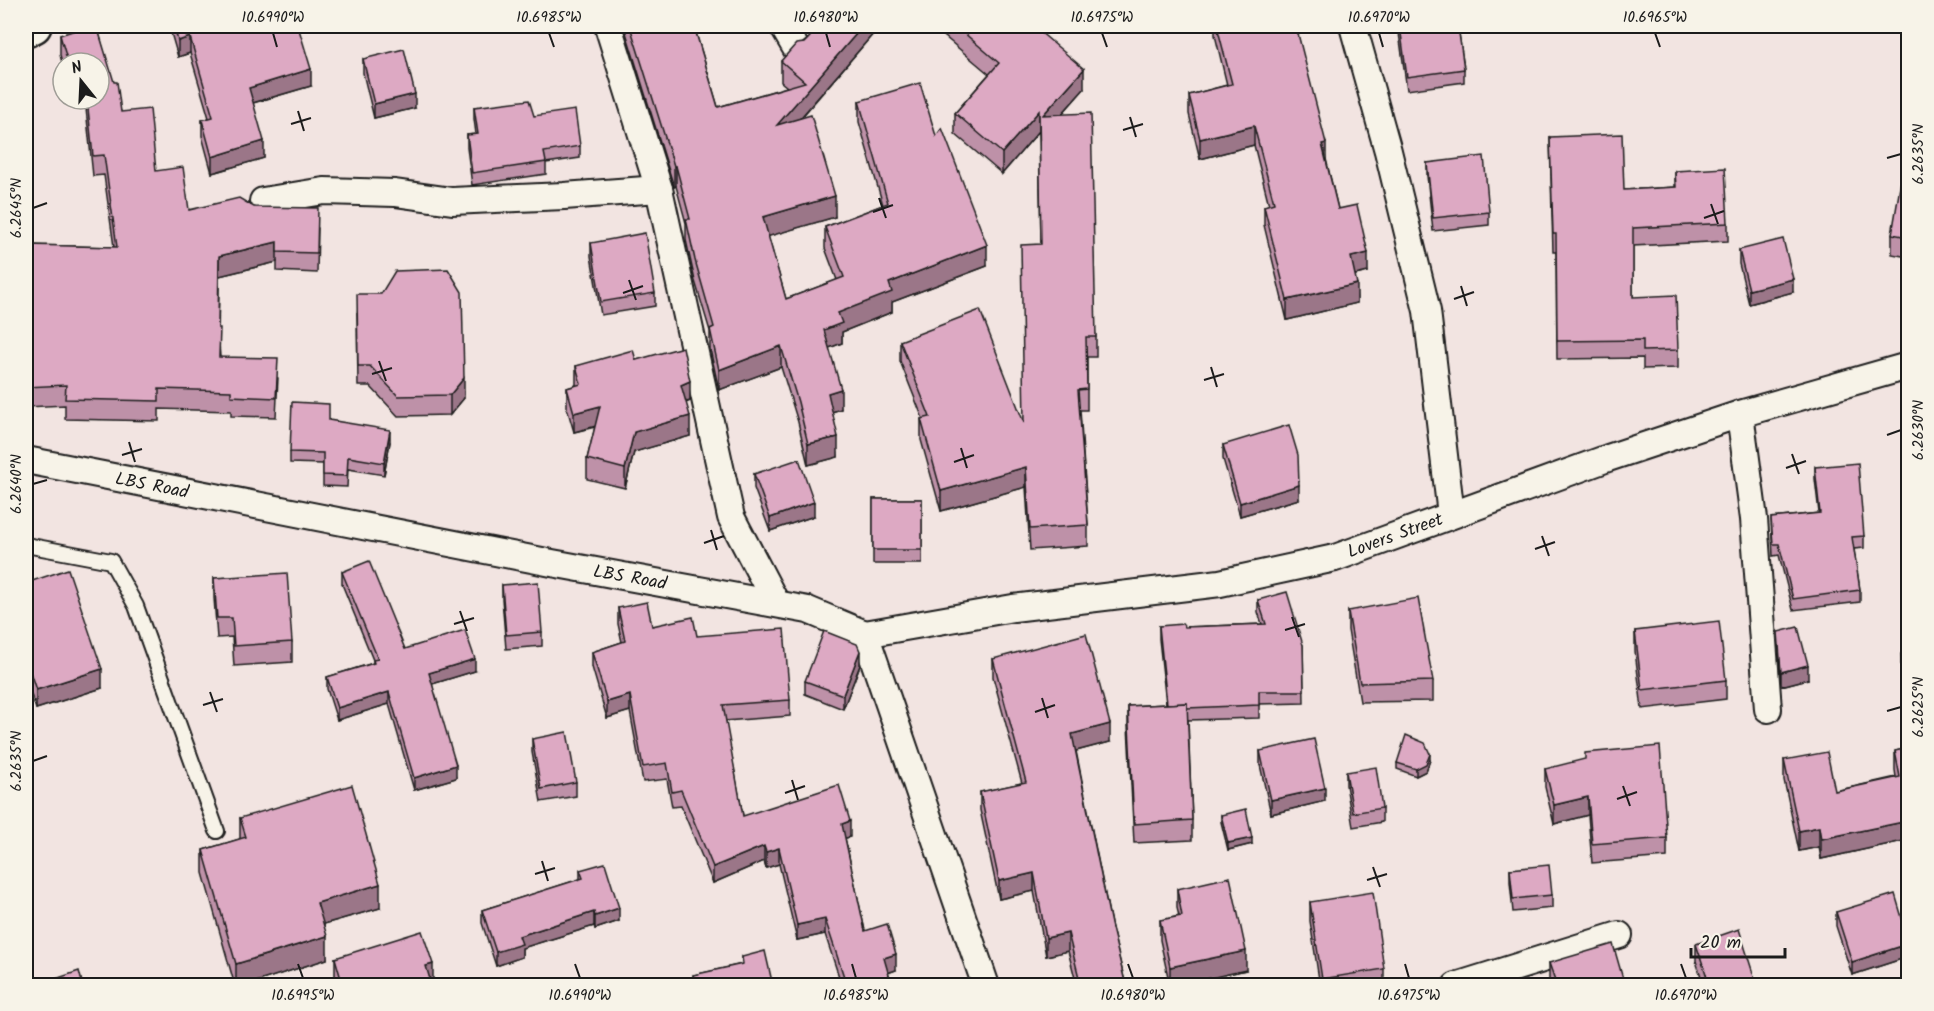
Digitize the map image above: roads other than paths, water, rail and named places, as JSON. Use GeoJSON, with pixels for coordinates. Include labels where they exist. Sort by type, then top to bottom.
{"type":"FeatureCollection","features":[{"type":"Feature","properties":{"kind":"highway"},"geometry":{"type":"LineString","coordinates":[[26,30],[34,26]]}},
{"type":"Feature","properties":{"kind":"street"},"geometry":{"type":"LineString","coordinates":[[608,26],[659,189],[731,517],[777,603]]}},
{"type":"Feature","properties":{"kind":"street"},"geometry":{"type":"LineString","coordinates":[[783,26],[797,50]]}},
{"type":"Feature","properties":{"kind":"street"},"geometry":{"type":"LineString","coordinates":[[1353,26],[1389,151],[1427,311],[1451,515]]}},
{"type":"Feature","properties":{"kind":"street"},"geometry":{"type":"LineString","coordinates":[[263,201],[324,191],[395,193],[452,201],[659,189]]}},
{"type":"Feature","properties":{"kind":"street","name":"Lovers Street"},"geometry":{"type":"LineString","coordinates":[[865,634],[1013,608],[1220,583],[1335,558],[1740,414],[1908,366]]}},
{"type":"Feature","properties":{"kind":"street"},"geometry":{"type":"LineString","coordinates":[[1740,414],[1754,519],[1768,709]]}},
{"type":"Feature","properties":{"kind":"street","name":"LBS Road"},"geometry":{"type":"LineString","coordinates":[[26,460],[552,563],[777,603],[808,610],[865,634]]}},
{"type":"Feature","properties":{"kind":"street"},"geometry":{"type":"LineString","coordinates":[[865,634],[986,986]]}},
{"type":"Feature","properties":{"kind":"street"},"geometry":{"type":"LineString","coordinates":[[1456,986],[1619,935]]}},
{"type":"Feature","properties":{"kind":"lane"},"geometry":{"type":"LineString","coordinates":[[26,545],[111,561],[136,606],[217,831]]}}]}
